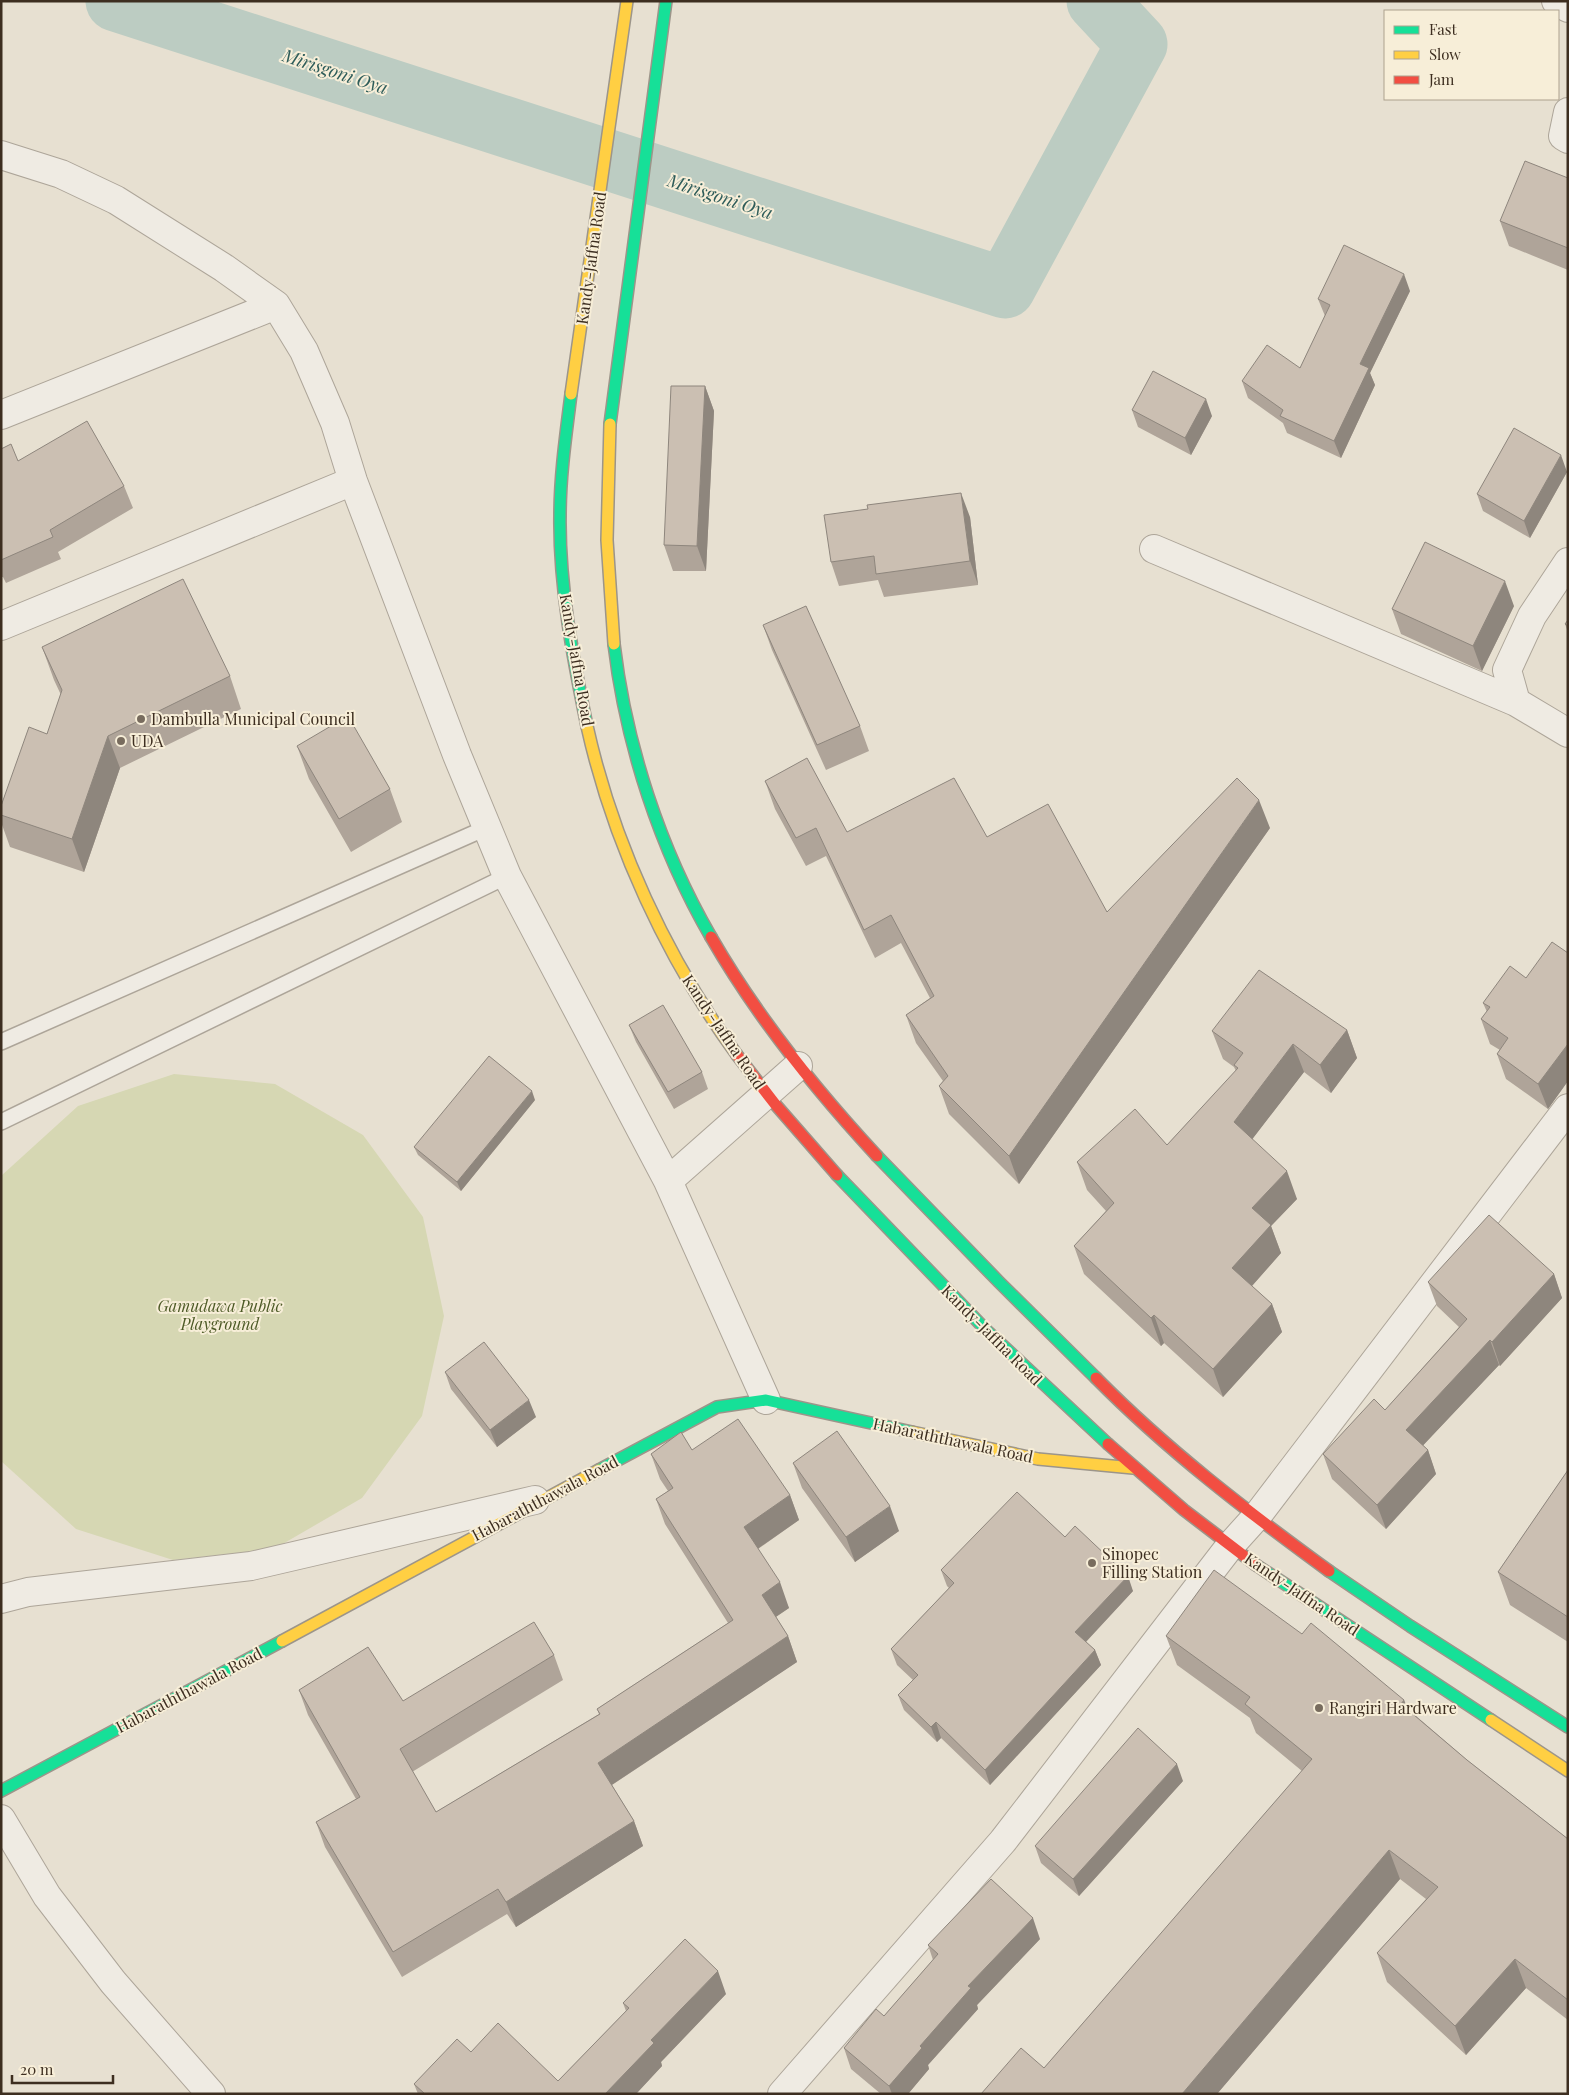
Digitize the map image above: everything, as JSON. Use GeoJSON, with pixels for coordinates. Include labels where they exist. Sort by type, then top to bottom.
{"type":"FeatureCollection","features":[{"type":"Feature","properties":{"kind":"main road","name":"Kandy-Jaffna Road"},"geometry":{"type":"LineString","coordinates":[[627,1],[568,417],[562,470],[560,520],[569,627],[581,700],[605,792],[625,850],[675,958],[733,1050],[766,1094],[872,1211],[1008,1354],[1133,1468],[1230,1546],[1568,1771]]}},
{"type":"Feature","properties":{"kind":"main road","name":"Kandy-Jaffna Road"},"geometry":{"type":"LineString","coordinates":[[666,1],[610,427],[607,585],[613,644],[632,740],[664,836],[685,888],[710,937],[742,988],[798,1066],[900,1180],[1031,1315],[1136,1418],[1256,1516],[1354,1589],[1419,1633],[1568,1727]]}},
{"type":"Feature","properties":{"kind":"main road","name":"Habaraththawala Road"},"geometry":{"type":"LineString","coordinates":[[1,1791],[717,1407],[766,1400],[1038,1458],[1133,1468]]}},
{"type":"Feature","properties":{"kind":"street"},"geometry":{"type":"LineString","coordinates":[[1556,1],[1568,8]]}},
{"type":"Feature","properties":{"kind":"street"},"geometry":{"type":"LineString","coordinates":[[1568,112],[1563,136],[1568,139]]}},
{"type":"Feature","properties":{"kind":"street"},"geometry":{"type":"LineString","coordinates":[[1,155],[61,174],[116,200],[224,268],[276,305],[304,351],[335,423],[353,481],[486,828],[507,876],[668,1181],[766,1400]]}},
{"type":"Feature","properties":{"kind":"street"},"geometry":{"type":"LineString","coordinates":[[1,415],[276,305]]}},
{"type":"Feature","properties":{"kind":"street"},"geometry":{"type":"LineString","coordinates":[[1,626],[353,481]]}},
{"type":"Feature","properties":{"kind":"street"},"geometry":{"type":"LineString","coordinates":[[1154,549],[1516,702],[1568,733]]}},
{"type":"Feature","properties":{"kind":"street"},"geometry":{"type":"LineString","coordinates":[[1516,702],[1507,670],[1532,616],[1568,562]]}},
{"type":"Feature","properties":{"kind":"street"},"geometry":{"type":"LineString","coordinates":[[668,1181],[798,1066]]}},
{"type":"Feature","properties":{"kind":"street"},"geometry":{"type":"LineString","coordinates":[[782,2094],[1003,1841],[1230,1546],[1256,1516],[1568,1108]]}},
{"type":"Feature","properties":{"kind":"street"},"geometry":{"type":"LineString","coordinates":[[1,1599],[28,1592],[251,1566],[548,1497]]}},
{"type":"Feature","properties":{"kind":"street"},"geometry":{"type":"LineString","coordinates":[[1,1819],[47,1896],[113,1982],[211,2094]]}},
{"type":"Feature","properties":{"kind":"lane"},"geometry":{"type":"LineString","coordinates":[[1,1042],[486,828]]}},
{"type":"Feature","properties":{"kind":"lane"},"geometry":{"type":"LineString","coordinates":[[1,1122],[507,876]]}},
{"type":"Feature","properties":{"kind":"green space","name":"Gamudawa Public Playground"},"geometry":{"type":"Polygon","coordinates":[[[174,1074],[275,1084],[363,1135],[423,1217],[444,1316],[422,1416],[362,1498],[274,1549],[173,1560],[76,1529],[1,1461],[1,1176],[78,1106],[174,1074]]]}},
{"type":"Feature","properties":{"kind":"building"},"geometry":{"type":"Polygon","coordinates":[[[1525,161],[1568,178],[1568,248],[1500,221],[1525,161]]]}},
{"type":"Feature","properties":{"kind":"building"},"geometry":{"type":"Polygon","coordinates":[[[1344,245],[1404,274],[1360,364],[1369,368],[1334,441],[1280,416],[1283,410],[1242,381],[1267,345],[1300,368],[1330,305],[1318,299],[1344,245]]]}},
{"type":"Feature","properties":{"kind":"building"},"geometry":{"type":"Polygon","coordinates":[[[1153,371],[1206,399],[1185,438],[1132,410],[1153,371]]]}},
{"type":"Feature","properties":{"kind":"building"},"geometry":{"type":"Polygon","coordinates":[[[671,386],[705,386],[697,546],[664,545],[671,386]]]}},
{"type":"Feature","properties":{"kind":"building"},"geometry":{"type":"Polygon","coordinates":[[[87,421],[124,486],[50,530],[53,537],[1,560],[1,449],[11,444],[18,461],[87,421]]]}},
{"type":"Feature","properties":{"kind":"building"},"geometry":{"type":"Polygon","coordinates":[[[1514,428],[1561,455],[1524,521],[1477,494],[1514,428]]]}},
{"type":"Feature","properties":{"kind":"building"},"geometry":{"type":"Polygon","coordinates":[[[961,493],[970,561],[876,574],[874,556],[831,562],[824,515],[868,509],[867,505],[961,493]]]}},
{"type":"Feature","properties":{"kind":"building"},"geometry":{"type":"Polygon","coordinates":[[[1425,542],[1505,581],[1473,646],[1392,609],[1425,542]]]}},
{"type":"Feature","properties":{"kind":"building","name":"UDA"},"geometry":{"type":"Polygon","coordinates":[[[183,579],[230,676],[108,736],[72,839],[1,815],[1,806],[29,727],[47,734],[62,690],[42,647],[183,579]]]}},
{"type":"Feature","properties":{"kind":"building"},"geometry":{"type":"Polygon","coordinates":[[[806,606],[860,726],[817,745],[763,625],[806,606]]]}},
{"type":"Feature","properties":{"kind":"building"},"geometry":{"type":"Polygon","coordinates":[[[348,716],[390,789],[339,819],[297,746],[348,716]]]}},
{"type":"Feature","properties":{"kind":"building"},"geometry":{"type":"Polygon","coordinates":[[[807,758],[847,832],[954,778],[987,837],[1048,804],[1107,912],[1237,778],[1259,800],[1009,1156],[939,1086],[948,1076],[906,1015],[934,996],[891,915],[864,930],[816,828],[796,838],[765,781],[807,758]]]}},
{"type":"Feature","properties":{"kind":"building"},"geometry":{"type":"Polygon","coordinates":[[[1552,942],[1568,953],[1568,1044],[1538,1084],[1497,1054],[1508,1038],[1481,1019],[1490,1007],[1483,1003],[1510,966],[1526,978],[1552,942]]]}},
{"type":"Feature","properties":{"kind":"building"},"geometry":{"type":"Polygon","coordinates":[[[1259,970],[1347,1030],[1320,1065],[1293,1044],[1234,1122],[1287,1171],[1252,1208],[1271,1225],[1232,1268],[1272,1304],[1213,1369],[1154,1315],[1151,1318],[1074,1246],[1114,1203],[1077,1162],[1135,1109],[1167,1145],[1238,1068],[1234,1065],[1243,1053],[1212,1031],[1259,970]]]}},
{"type":"Feature","properties":{"kind":"building"},"geometry":{"type":"Polygon","coordinates":[[[663,1005],[702,1072],[668,1092],[629,1025],[663,1005]]]}},
{"type":"Feature","properties":{"kind":"building"},"geometry":{"type":"Polygon","coordinates":[[[489,1056],[532,1091],[457,1182],[414,1147],[489,1056]]]}},
{"type":"Feature","properties":{"kind":"building"},"geometry":{"type":"Polygon","coordinates":[[[1489,1215],[1554,1274],[1492,1342],[1490,1340],[1406,1430],[1428,1450],[1377,1505],[1323,1454],[1374,1399],[1385,1410],[1467,1319],[1428,1282],[1489,1215]]]}},
{"type":"Feature","properties":{"kind":"building"},"geometry":{"type":"Polygon","coordinates":[[[484,1342],[529,1400],[490,1430],[445,1372],[484,1342]]]}},
{"type":"Feature","properties":{"kind":"building"},"geometry":{"type":"Polygon","coordinates":[[[738,1419],[790,1495],[744,1527],[780,1582],[762,1595],[788,1636],[598,1763],[634,1821],[506,1902],[498,1889],[393,1952],[316,1822],[360,1797],[299,1690],[368,1647],[403,1701],[534,1622],[554,1655],[400,1749],[436,1812],[600,1714],[597,1709],[733,1620],[656,1499],[673,1488],[651,1454],[681,1432],[692,1450],[738,1419]]]}},
{"type":"Feature","properties":{"kind":"building"},"geometry":{"type":"Polygon","coordinates":[[[837,1431],[890,1506],[846,1537],[793,1463],[837,1431]]]}},
{"type":"Feature","properties":{"kind":"building"},"geometry":{"type":"Polygon","coordinates":[[[1568,1470],[1568,1617],[1498,1572],[1568,1470]]]}},
{"type":"Feature","properties":{"kind":"building"},"geometry":{"type":"Polygon","coordinates":[[[1017,1492],[1065,1537],[1075,1526],[1128,1576],[1075,1632],[1095,1650],[985,1770],[936,1722],[931,1727],[898,1695],[918,1675],[891,1649],[954,1583],[941,1570],[1017,1492]]]}},
{"type":"Feature","properties":{"kind":"building"},"geometry":{"type":"Polygon","coordinates":[[[1214,1570],[1302,1634],[1311,1623],[1404,1700],[1401,1704],[1467,1760],[1568,1839],[1568,2000],[1515,1959],[1455,2026],[1377,1953],[1438,1887],[1389,1850],[1182,2094],[981,2094],[1021,2048],[1044,2068],[1312,1759],[1245,1704],[1250,1697],[1166,1636],[1214,1570]]]}},
{"type":"Feature","properties":{"kind":"building"},"geometry":{"type":"Polygon","coordinates":[[[1138,1728],[1177,1764],[1073,1879],[1035,1846],[1138,1728]]]}},
{"type":"Feature","properties":{"kind":"building"},"geometry":{"type":"Polygon","coordinates":[[[991,1879],[1033,1918],[968,1986],[971,1988],[920,2046],[922,2048],[889,2086],[844,2048],[876,2009],[884,2016],[938,1954],[928,1945],[991,1879]]]}},
{"type":"Feature","properties":{"kind":"building"},"geometry":{"type":"Polygon","coordinates":[[[685,1939],[718,1971],[651,2040],[654,2043],[605,2094],[425,2094],[414,2084],[457,2039],[471,2052],[498,2023],[558,2081],[629,2008],[623,2003],[685,1939]]]}},
{"type":"Feature","properties":{"kind":"waterway","name":"Mirisgoni Oya"},"geometry":{"type":"LineString","coordinates":[[116,1],[1005,288],[1137,44],[1097,1]]}},
{"type":"Feature","properties":{"kind":"traffic: fast"},"geometry":{"type":"LineString","coordinates":[[610,424],[666,1]]}},
{"type":"Feature","properties":{"kind":"traffic: fast"},"geometry":{"type":"LineString","coordinates":[[571,394],[561,485],[560,542],[564,595],[587,726]]}},
{"type":"Feature","properties":{"kind":"traffic: fast"},"geometry":{"type":"LineString","coordinates":[[614,644],[627,720],[648,795],[676,868],[711,937]]}},
{"type":"Feature","properties":{"kind":"traffic: fast"},"geometry":{"type":"LineString","coordinates":[[877,1156],[999,1282],[1096,1378]]}},
{"type":"Feature","properties":{"kind":"traffic: fast"},"geometry":{"type":"LineString","coordinates":[[837,1175],[986,1330],[1108,1444]]}},
{"type":"Feature","properties":{"kind":"traffic: fast"},"geometry":{"type":"LineString","coordinates":[[599,1470],[717,1407],[766,1400],[912,1432]]}},
{"type":"Feature","properties":{"kind":"traffic: fast"},"geometry":{"type":"LineString","coordinates":[[1256,1565],[1491,1720]]}},
{"type":"Feature","properties":{"kind":"traffic: fast"},"geometry":{"type":"LineString","coordinates":[[1329,1571],[1410,1626],[1568,1727]]}},
{"type":"Feature","properties":{"kind":"traffic: fast"},"geometry":{"type":"LineString","coordinates":[[1,1791],[282,1641]]}},
{"type":"Feature","properties":{"kind":"traffic: slow"},"geometry":{"type":"LineString","coordinates":[[571,394],[627,1]]}},
{"type":"Feature","properties":{"kind":"traffic: slow"},"geometry":{"type":"LineString","coordinates":[[610,424],[607,540],[614,644]]}},
{"type":"Feature","properties":{"kind":"traffic: slow"},"geometry":{"type":"LineString","coordinates":[[587,726],[598,770],[612,813],[627,856],[646,898],[688,980],[737,1055]]}},
{"type":"Feature","properties":{"kind":"traffic: slow"},"geometry":{"type":"LineString","coordinates":[[912,1432],[1038,1459],[1133,1468]]}},
{"type":"Feature","properties":{"kind":"traffic: slow"},"geometry":{"type":"LineString","coordinates":[[282,1641],[599,1470]]}},
{"type":"Feature","properties":{"kind":"traffic: slow"},"geometry":{"type":"LineString","coordinates":[[1491,1720],[1568,1771]]}},
{"type":"Feature","properties":{"kind":"traffic: jam"},"geometry":{"type":"LineString","coordinates":[[711,937],[767,1024],[809,1078],[877,1156]]}},
{"type":"Feature","properties":{"kind":"traffic: jam"},"geometry":{"type":"LineString","coordinates":[[737,1055],[775,1104],[837,1175]]}},
{"type":"Feature","properties":{"kind":"traffic: jam"},"geometry":{"type":"LineString","coordinates":[[1096,1378],[1123,1405],[1180,1455],[1268,1526],[1329,1571]]}},
{"type":"Feature","properties":{"kind":"traffic: jam"},"geometry":{"type":"LineString","coordinates":[[1108,1444],[1184,1510],[1256,1565]]}},
{"type":"Feature","properties":{"kind":"place","name":"Dambulla Municipal Council"},"geometry":{"type":"Point","coordinates":[141,719]}},
{"type":"Feature","properties":{"kind":"place","name":"UDA"},"geometry":{"type":"Point","coordinates":[121,741]}},
{"type":"Feature","properties":{"kind":"place","name":"Sinopec Filling Station"},"geometry":{"type":"Point","coordinates":[1092,1563]}},
{"type":"Feature","properties":{"kind":"place","name":"Rangiri Hardware"},"geometry":{"type":"Point","coordinates":[1319,1708]}}]}
